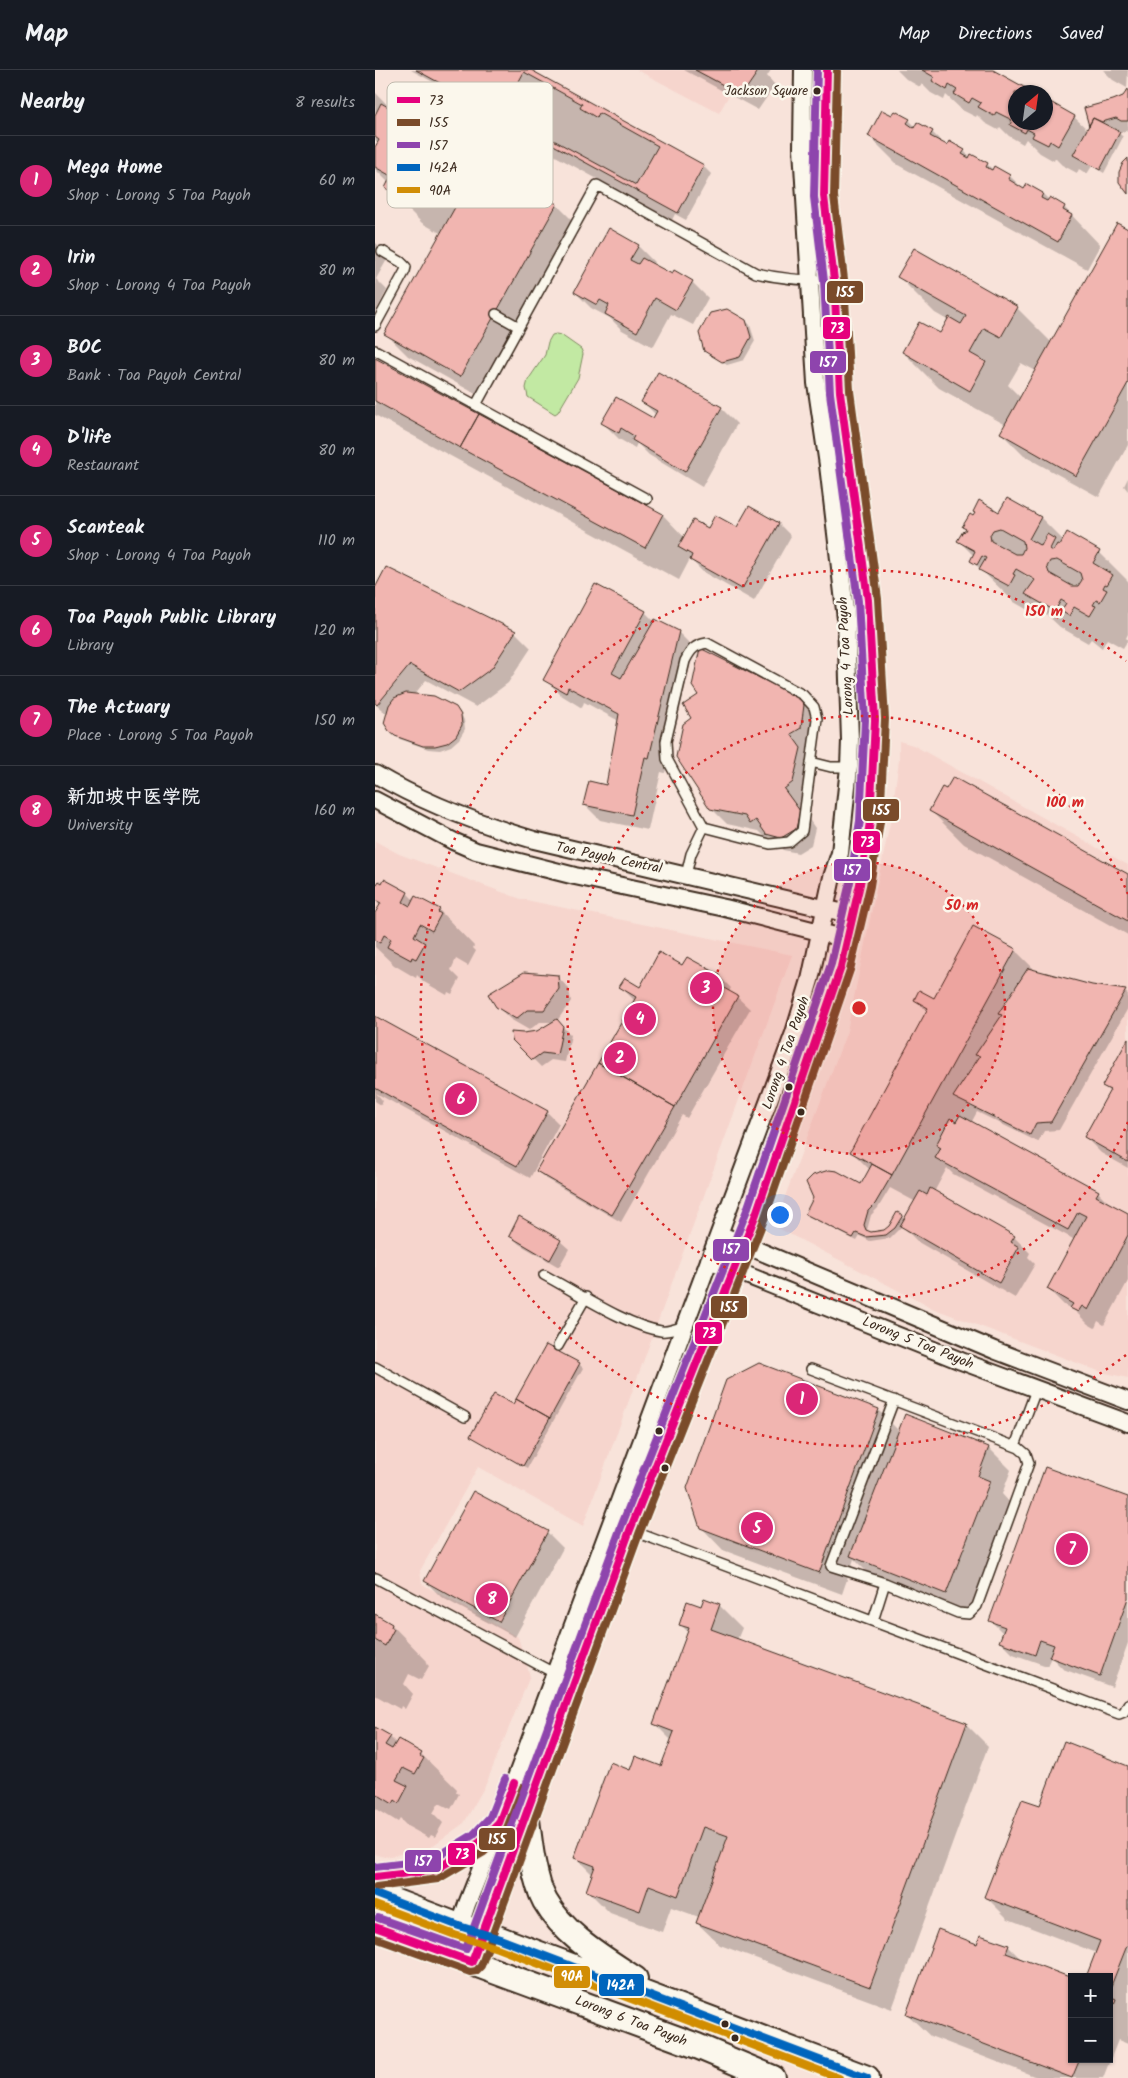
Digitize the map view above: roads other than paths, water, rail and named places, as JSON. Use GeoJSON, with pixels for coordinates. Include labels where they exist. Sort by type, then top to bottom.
{"type":"FeatureCollection","features":[{"type":"Feature","properties":{"kind":"main road"},"geometry":{"type":"LineString","coordinates":[[527,1810],[531,1851],[544,1900],[558,1920],[581,1942],[667,2002]]}},
{"type":"Feature","properties":{"kind":"main road"},"geometry":{"type":"LineString","coordinates":[[375,1877],[435,1870],[479,1843],[499,1823]]}},
{"type":"Feature","properties":{"kind":"main road"},"geometry":{"type":"LineString","coordinates":[[375,1894],[867,2078]]}},
{"type":"Feature","properties":{"kind":"main road","name":"Lorong 6 Toa Payoh"},"geometry":{"type":"LineString","coordinates":[[375,1927],[697,2046],[773,2078]]}},
{"type":"Feature","properties":{"kind":"street","name":"Lorong 4 Toa Payoh"},"geometry":{"type":"LineString","coordinates":[[461,1959],[459,1926],[794,1034],[811,980],[832,877],[840,853],[849,767],[848,660],[828,465],[816,383],[802,148],[803,70]]}},
{"type":"Feature","properties":{"kind":"street","name":"Lorong 4 Toa Payoh"},"geometry":{"type":"LineString","coordinates":[[461,1959],[483,1933],[630,1530],[734,1271],[799,1093],[841,967],[853,915],[870,822],[875,720],[868,600],[840,392],[834,280],[824,196],[827,70]]}},
{"type":"Feature","properties":{"kind":"street","name":"Toa Payoh Central"},"geometry":{"type":"LineString","coordinates":[[375,774],[445,808],[492,827],[563,848],[686,874],[853,915]]}},
{"type":"Feature","properties":{"kind":"street","name":"Toa Payoh Central"},"geometry":{"type":"LineString","coordinates":[[375,800],[453,841],[477,851],[575,876],[725,908],[847,939]]}},
{"type":"Feature","properties":{"kind":"street","name":"Lorong 5 Toa Payoh"},"geometry":{"type":"LineString","coordinates":[[719,1234],[995,1350],[1128,1401]]}},
{"type":"Feature","properties":{"kind":"street","name":"Lorong 5 Toa Payoh"},"geometry":{"type":"LineString","coordinates":[[709,1260],[1036,1390],[1128,1423]]}},
{"type":"Feature","properties":{"kind":"lane"},"geometry":{"type":"LineString","coordinates":[[476,405],[597,185],[756,273],[810,281],[834,280]]}},
{"type":"Feature","properties":{"kind":"lane"},"geometry":{"type":"LineString","coordinates":[[375,326],[406,267],[382,251]]}},
{"type":"Feature","properties":{"kind":"lane"},"geometry":{"type":"LineString","coordinates":[[496,314],[519,327]]}},
{"type":"Feature","properties":{"kind":"lane"},"geometry":{"type":"LineString","coordinates":[[375,350],[647,499]]}},
{"type":"Feature","properties":{"kind":"lane"},"geometry":{"type":"LineString","coordinates":[[707,642],[803,695],[813,707],[817,719],[802,831],[789,842],[770,844],[704,827],[667,759],[666,741],[685,661],[690,651],[697,644],[707,642]]}},
{"type":"Feature","properties":{"kind":"lane"},"geometry":{"type":"LineString","coordinates":[[811,762],[831,767],[849,767]]}},
{"type":"Feature","properties":{"kind":"lane"},"geometry":{"type":"LineString","coordinates":[[686,874],[691,854],[704,827]]}},
{"type":"Feature","properties":{"kind":"lane"},"geometry":{"type":"LineString","coordinates":[[543,1275],[645,1327],[663,1331],[684,1326]]}},
{"type":"Feature","properties":{"kind":"lane"},"geometry":{"type":"LineString","coordinates":[[558,1346],[586,1298]]}},
{"type":"Feature","properties":{"kind":"lane"},"geometry":{"type":"LineString","coordinates":[[375,1367],[465,1416]]}},
{"type":"Feature","properties":{"kind":"lane"},"geometry":{"type":"LineString","coordinates":[[811,1369],[894,1400],[1015,1446],[1026,1454],[1029,1463],[977,1606],[969,1614],[958,1613],[885,1584],[831,1566],[894,1400]]}},
{"type":"Feature","properties":{"kind":"lane"},"geometry":{"type":"LineString","coordinates":[[1015,1446],[1036,1390]]}},
{"type":"Feature","properties":{"kind":"lane"},"geometry":{"type":"LineString","coordinates":[[630,1530],[1119,1714],[1124,1712],[1128,1704]]}},
{"type":"Feature","properties":{"kind":"lane"},"geometry":{"type":"LineString","coordinates":[[376,1578],[554,1674]]}},
{"type":"Feature","properties":{"kind":"lane"},"geometry":{"type":"LineString","coordinates":[[873,1621],[885,1584]]}},
{"type":"Feature","properties":{"kind":"place","name":"Jackson Square"},"geometry":{"type":"Point","coordinates":[817,91]}},
{"type":"Feature","properties":{"kind":"place","name":"BOC"},"geometry":{"type":"Point","coordinates":[706,988]}},
{"type":"Feature","properties":{"kind":"place","name":"D'life"},"geometry":{"type":"Point","coordinates":[640,1019]}},
{"type":"Feature","properties":{"kind":"place","name":"Irin"},"geometry":{"type":"Point","coordinates":[620,1058]}},
{"type":"Feature","properties":{"kind":"place","name":"Toa Payoh Public Library"},"geometry":{"type":"Point","coordinates":[461,1099]}},
{"type":"Feature","properties":{"kind":"place","name":"Mega Home"},"geometry":{"type":"Point","coordinates":[802,1399]}},
{"type":"Feature","properties":{"kind":"place","name":"Scanteak"},"geometry":{"type":"Point","coordinates":[757,1528]}},
{"type":"Feature","properties":{"kind":"place","name":"The Actuary"},"geometry":{"type":"Point","coordinates":[1072,1549]}},
{"type":"Feature","properties":{"kind":"place","name":"新加坡中医学院"},"geometry":{"type":"Point","coordinates":[492,1599]}}]}
